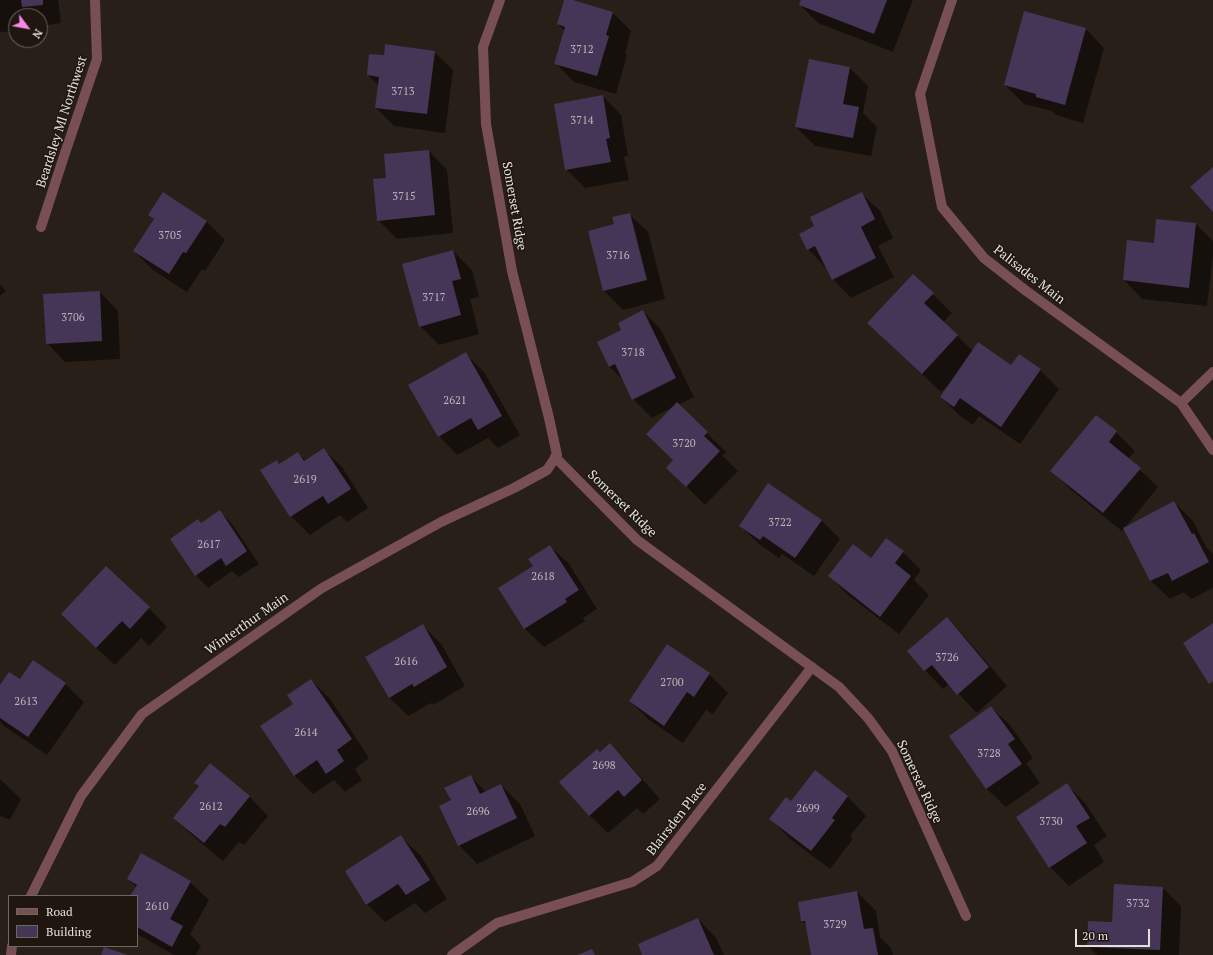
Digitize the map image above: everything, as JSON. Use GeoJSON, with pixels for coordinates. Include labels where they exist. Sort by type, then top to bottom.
{"type":"FeatureCollection","features":[{"type":"Feature","properties":{"kind":"street","name":"Beardsley Ml Northwest"},"geometry":{"type":"LineString","coordinates":[[41,227],[98,59],[95,0]]}},
{"type":"Feature","properties":{"kind":"street","name":"Somerset Ridge"},"geometry":{"type":"LineString","coordinates":[[500,0],[483,47],[486,124],[512,271],[549,418],[557,455],[555,457],[637,540],[839,687],[868,718],[892,751],[966,916]]}},
{"type":"Feature","properties":{"kind":"street","name":"Palisades Main"},"geometry":{"type":"LineString","coordinates":[[952,0],[920,94],[942,207],[984,258],[1025,290],[1181,403],[1213,450]]}},
{"type":"Feature","properties":{"kind":"street"},"geometry":{"type":"LineString","coordinates":[[1181,403],[1213,372]]}},
{"type":"Feature","properties":{"kind":"street","name":"Winterthur Main"},"geometry":{"type":"LineString","coordinates":[[32,895],[81,796],[142,714],[322,588],[441,522],[514,488],[547,470],[555,457]]}},
{"type":"Feature","properties":{"kind":"street","name":"Blairsden Place"},"geometry":{"type":"LineString","coordinates":[[452,955],[497,923],[632,882],[657,866],[812,667]]}},
{"type":"Feature","properties":{"kind":"building"},"geometry":{"type":"Polygon","coordinates":[[[21,0],[43,0],[43,5],[22,7],[21,0]]]}},
{"type":"Feature","properties":{"kind":"building"},"geometry":{"type":"Polygon","coordinates":[[[564,0],[573,0],[613,12],[606,35],[609,36],[597,76],[554,64],[565,27],[557,24],[564,0]]]}},
{"type":"Feature","properties":{"kind":"building"},"geometry":{"type":"Polygon","coordinates":[[[801,0],[887,0],[874,34],[799,5],[801,0]]]}},
{"type":"Feature","properties":{"kind":"building"},"geometry":{"type":"Polygon","coordinates":[[[1024,11],[1086,28],[1065,105],[1036,97],[1036,94],[1004,85],[1024,11]]]}},
{"type":"Feature","properties":{"kind":"building"},"geometry":{"type":"Polygon","coordinates":[[[385,44],[435,51],[427,114],[375,108],[379,77],[367,75],[369,54],[384,55],[385,44]]]}},
{"type":"Feature","properties":{"kind":"building"},"geometry":{"type":"Polygon","coordinates":[[[809,59],[850,67],[843,104],[859,107],[853,138],[795,127],[809,59]]]}},
{"type":"Feature","properties":{"kind":"building"},"geometry":{"type":"Polygon","coordinates":[[[603,95],[610,138],[606,139],[611,162],[565,170],[554,104],[603,95]]]}},
{"type":"Feature","properties":{"kind":"building"},"geometry":{"type":"Polygon","coordinates":[[[429,150],[435,215],[377,221],[373,179],[386,178],[384,154],[429,150]]]}},
{"type":"Feature","properties":{"kind":"building"},"geometry":{"type":"Polygon","coordinates":[[[1213,167],[1213,212],[1190,187],[1213,167]]]}},
{"type":"Feature","properties":{"kind":"building"},"geometry":{"type":"Polygon","coordinates":[[[163,192],[207,221],[186,253],[183,252],[169,274],[133,251],[154,219],[148,215],[163,192]]]}},
{"type":"Feature","properties":{"kind":"building"},"geometry":{"type":"Polygon","coordinates":[[[862,192],[875,219],[861,227],[876,258],[832,280],[815,246],[807,250],[799,234],[814,226],[810,217],[862,192]]]}},
{"type":"Feature","properties":{"kind":"building"},"geometry":{"type":"Polygon","coordinates":[[[630,213],[647,280],[603,291],[588,231],[614,224],[612,217],[630,213]]]}},
{"type":"Feature","properties":{"kind":"building"},"geometry":{"type":"Polygon","coordinates":[[[1156,219],[1196,223],[1189,288],[1123,280],[1127,240],[1154,243],[1156,219]]]}},
{"type":"Feature","properties":{"kind":"building"},"geometry":{"type":"Polygon","coordinates":[[[453,250],[461,279],[452,281],[461,315],[419,327],[402,264],[453,250]]]}},
{"type":"Feature","properties":{"kind":"building"},"geometry":{"type":"Polygon","coordinates":[[[913,274],[934,293],[924,303],[958,335],[922,374],[867,323],[913,274]]]}},
{"type":"Feature","properties":{"kind":"building"},"geometry":{"type":"Polygon","coordinates":[[[100,291],[102,341],[46,344],[43,294],[100,291]]]}},
{"type":"Feature","properties":{"kind":"building"},"geometry":{"type":"Polygon","coordinates":[[[643,310],[676,378],[632,400],[615,364],[609,367],[597,342],[621,330],[618,323],[643,310]]]}},
{"type":"Feature","properties":{"kind":"building"},"geometry":{"type":"Polygon","coordinates":[[[978,342],[1011,365],[1019,354],[1041,369],[1001,427],[960,398],[954,407],[940,397],[978,342]]]}},
{"type":"Feature","properties":{"kind":"building"},"geometry":{"type":"Polygon","coordinates":[[[466,352],[502,416],[478,430],[471,418],[438,437],[408,385],[466,352]]]}},
{"type":"Feature","properties":{"kind":"building"},"geometry":{"type":"Polygon","coordinates":[[[677,402],[708,432],[704,436],[720,451],[686,487],[666,468],[673,460],[646,434],[677,402]]]}},
{"type":"Feature","properties":{"kind":"building"},"geometry":{"type":"Polygon","coordinates":[[[1096,415],[1117,431],[1109,442],[1141,468],[1103,513],[1050,471],[1096,415]]]}},
{"type":"Feature","properties":{"kind":"building"},"geometry":{"type":"Polygon","coordinates":[[[324,448],[351,489],[328,504],[323,496],[290,517],[260,470],[277,460],[279,464],[298,452],[304,461],[324,448]]]}},
{"type":"Feature","properties":{"kind":"building"},"geometry":{"type":"Polygon","coordinates":[[[768,483],[822,520],[795,558],[763,536],[760,540],[739,526],[768,483]]]}},
{"type":"Feature","properties":{"kind":"building"},"geometry":{"type":"Polygon","coordinates":[[[1174,501],[1192,534],[1194,533],[1209,562],[1172,581],[1168,573],[1150,581],[1123,528],[1174,501]]]}},
{"type":"Feature","properties":{"kind":"building"},"geometry":{"type":"Polygon","coordinates":[[[220,510],[247,551],[226,566],[221,558],[195,576],[170,539],[198,519],[201,523],[220,510]]]}},
{"type":"Feature","properties":{"kind":"building"},"geometry":{"type":"Polygon","coordinates":[[[886,538],[904,551],[895,563],[911,576],[880,617],[828,576],[853,544],[871,558],[886,538]]]}},
{"type":"Feature","properties":{"kind":"building"},"geometry":{"type":"Polygon","coordinates":[[[550,545],[579,590],[565,599],[567,602],[524,629],[498,588],[533,566],[528,559],[550,545]]]}},
{"type":"Feature","properties":{"kind":"building"},"geometry":{"type":"Polygon","coordinates":[[[106,566],[150,607],[130,629],[122,621],[96,648],[61,614],[106,566]]]}},
{"type":"Feature","properties":{"kind":"building"},"geometry":{"type":"Polygon","coordinates":[[[947,617],[989,667],[957,695],[932,665],[924,671],[907,651],[947,617]]]}},
{"type":"Feature","properties":{"kind":"building"},"geometry":{"type":"Polygon","coordinates":[[[1213,623],[1213,681],[1209,684],[1183,643],[1213,623]]]}},
{"type":"Feature","properties":{"kind":"building"},"geometry":{"type":"Polygon","coordinates":[[[423,624],[447,667],[414,687],[412,684],[389,698],[365,657],[423,624]]]}},
{"type":"Feature","properties":{"kind":"building"},"geometry":{"type":"Polygon","coordinates":[[[667,644],[710,673],[694,697],[687,692],[664,726],[629,701],[667,644]]]}},
{"type":"Feature","properties":{"kind":"building"},"geometry":{"type":"Polygon","coordinates":[[[33,660],[66,683],[28,737],[0,718],[0,685],[9,672],[20,679],[33,660]]]}},
{"type":"Feature","properties":{"kind":"building"},"geometry":{"type":"Polygon","coordinates":[[[311,679],[352,739],[337,750],[344,761],[326,774],[317,760],[294,776],[260,726],[293,704],[287,695],[311,679]]]}},
{"type":"Feature","properties":{"kind":"building"},"geometry":{"type":"Polygon","coordinates":[[[991,706],[1015,739],[1008,744],[1022,764],[986,789],[949,736],[991,706]]]}},
{"type":"Feature","properties":{"kind":"building"},"geometry":{"type":"Polygon","coordinates":[[[610,743],[642,780],[624,797],[618,790],[589,816],[559,782],[597,749],[600,752],[610,743]]]}},
{"type":"Feature","properties":{"kind":"building"},"geometry":{"type":"Polygon","coordinates":[[[210,763],[250,796],[225,827],[220,824],[204,843],[173,818],[199,786],[194,783],[210,763]]]}},
{"type":"Feature","properties":{"kind":"building"},"geometry":{"type":"Polygon","coordinates":[[[815,770],[848,796],[832,818],[835,820],[811,851],[769,819],[786,797],[791,801],[815,770]]]}},
{"type":"Feature","properties":{"kind":"building"},"geometry":{"type":"Polygon","coordinates":[[[471,775],[480,794],[501,784],[517,818],[458,846],[439,806],[451,800],[444,788],[471,775]]]}},
{"type":"Feature","properties":{"kind":"building"},"geometry":{"type":"Polygon","coordinates":[[[1067,783],[1090,818],[1076,826],[1087,843],[1049,868],[1016,817],[1067,783]]]}},
{"type":"Feature","properties":{"kind":"building"},"geometry":{"type":"Polygon","coordinates":[[[401,835],[430,880],[406,895],[398,884],[366,905],[345,871],[401,835]]]}},
{"type":"Feature","properties":{"kind":"building"},"geometry":{"type":"Polygon","coordinates":[[[141,853],[191,881],[170,919],[183,926],[172,947],[138,928],[138,895],[131,895],[137,885],[127,879],[141,853]]]}},
{"type":"Feature","properties":{"kind":"building"},"geometry":{"type":"Polygon","coordinates":[[[1114,884],[1163,887],[1160,950],[1087,947],[1088,921],[1112,922],[1114,884]]]}},
{"type":"Feature","properties":{"kind":"building"},"geometry":{"type":"Polygon","coordinates":[[[857,891],[864,929],[873,928],[878,955],[811,955],[805,921],[801,921],[798,902],[857,891]]]}},
{"type":"Feature","properties":{"kind":"building"},"geometry":{"type":"Polygon","coordinates":[[[698,918],[714,955],[642,955],[638,944],[698,918]]]}},
{"type":"Feature","properties":{"kind":"building"},"geometry":{"type":"Polygon","coordinates":[[[104,947],[128,955],[101,955],[104,947]]]}},
{"type":"Feature","properties":{"kind":"building"},"geometry":{"type":"Polygon","coordinates":[[[592,949],[595,955],[577,955],[592,949]]]}}]}
